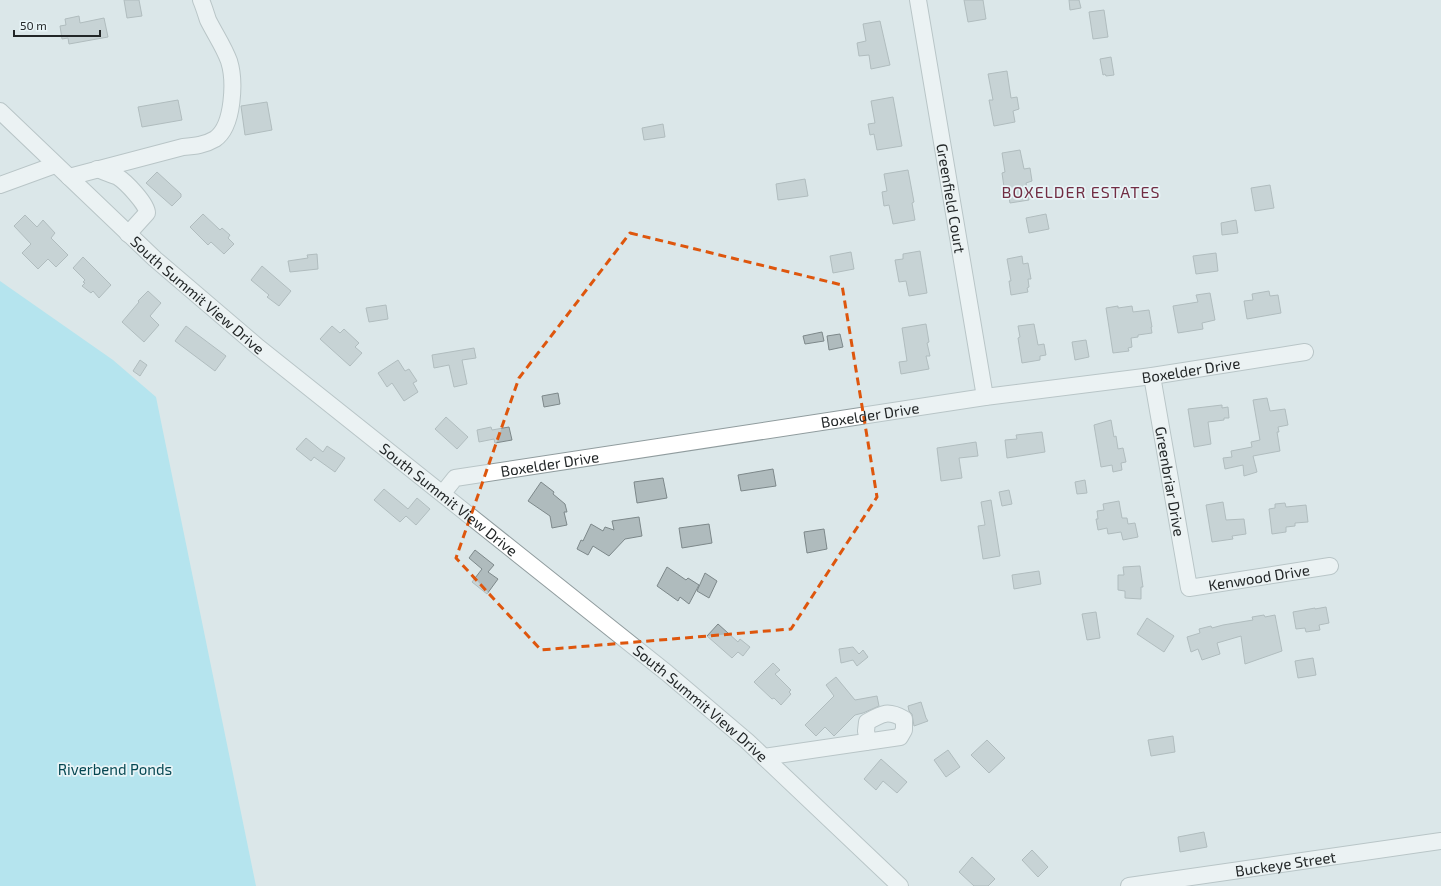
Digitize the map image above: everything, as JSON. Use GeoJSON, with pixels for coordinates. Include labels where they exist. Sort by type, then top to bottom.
{"type":"FeatureCollection","features":[{"type":"Feature","properties":{"kind":"street"},"geometry":{"type":"LineString","coordinates":[[69,177],[183,147],[202,145],[217,138],[226,125],[230,115],[232,91],[229,62],[208,20],[201,0]]}},
{"type":"Feature","properties":{"kind":"street","name":"Greenfield Court"},"geometry":{"type":"LineString","coordinates":[[918,0],[986,396]]}},
{"type":"Feature","properties":{"kind":"street","name":"South Summit View Drive"},"geometry":{"type":"LineString","coordinates":[[0,111],[155,259],[258,347],[668,673],[764,757],[900,886]]}},
{"type":"Feature","properties":{"kind":"street"},"geometry":{"type":"LineString","coordinates":[[0,185],[55,164]]}},
{"type":"Feature","properties":{"kind":"street"},"geometry":{"type":"LineString","coordinates":[[97,169],[118,178],[134,193],[147,209],[147,213],[128,234]]}},
{"type":"Feature","properties":{"kind":"street","name":"Boxelder Drive"},"geometry":{"type":"LineString","coordinates":[[442,493],[455,478],[986,396],[1152,376],[1305,352]]}},
{"type":"Feature","properties":{"kind":"street","name":"Greenbriar Drive"},"geometry":{"type":"LineString","coordinates":[[1152,376],[1189,588]]}},
{"type":"Feature","properties":{"kind":"street","name":"Kenwood Drive"},"geometry":{"type":"LineString","coordinates":[[1189,588],[1330,566]]}},
{"type":"Feature","properties":{"kind":"street"},"geometry":{"type":"LineString","coordinates":[[764,757],[868,742]]}},
{"type":"Feature","properties":{"kind":"street","name":"Buckeye Street"},"geometry":{"type":"LineString","coordinates":[[1129,886],[1441,841]]}},
{"type":"Feature","properties":{"kind":"highlighted area"},"geometry":{"type":"Polygon","coordinates":[[[630,233],[842,285],[877,497],[791,629],[541,650],[456,558],[519,378],[630,233]]]}},
{"type":"Feature","properties":{"kind":"green space","name":"Riverbend Ponds"},"geometry":{"type":"Polygon","coordinates":[[[0,281],[113,360],[156,397],[256,886],[0,886],[0,281]]]}},
{"type":"Feature","properties":{"kind":"building"},"geometry":{"type":"Polygon","coordinates":[[[124,0],[139,0],[142,16],[127,18],[124,0]]]}},
{"type":"Feature","properties":{"kind":"building"},"geometry":{"type":"Polygon","coordinates":[[[964,0],[983,0],[986,19],[968,22],[964,0]]]}},
{"type":"Feature","properties":{"kind":"building"},"geometry":{"type":"Polygon","coordinates":[[[1069,0],[1079,0],[1081,8],[1070,10],[1069,0]]]}},
{"type":"Feature","properties":{"kind":"building"},"geometry":{"type":"Polygon","coordinates":[[[1104,10],[1108,37],[1093,39],[1089,12],[1104,10]]]}},
{"type":"Feature","properties":{"kind":"building"},"geometry":{"type":"Polygon","coordinates":[[[79,16],[80,23],[104,18],[108,37],[69,44],[68,38],[62,39],[60,26],[66,25],[65,19],[79,16]]]}},
{"type":"Feature","properties":{"kind":"building"},"geometry":{"type":"Polygon","coordinates":[[[880,21],[890,65],[871,69],[869,55],[859,56],[857,43],[866,41],[863,24],[880,21]]]}},
{"type":"Feature","properties":{"kind":"building"},"geometry":{"type":"Polygon","coordinates":[[[1111,57],[1114,75],[1103,75],[1100,59],[1111,57]]]}},
{"type":"Feature","properties":{"kind":"building"},"geometry":{"type":"Polygon","coordinates":[[[1007,71],[1011,98],[1017,97],[1019,109],[1013,111],[1015,122],[994,126],[989,100],[993,100],[988,74],[1007,71]]]}},
{"type":"Feature","properties":{"kind":"building"},"geometry":{"type":"Polygon","coordinates":[[[893,97],[902,146],[877,150],[874,134],[870,135],[868,124],[875,123],[871,101],[893,97]]]}},
{"type":"Feature","properties":{"kind":"building"},"geometry":{"type":"Polygon","coordinates":[[[178,100],[182,120],[142,127],[138,107],[178,100]]]}},
{"type":"Feature","properties":{"kind":"building"},"geometry":{"type":"Polygon","coordinates":[[[267,102],[272,130],[245,135],[241,106],[267,102]]]}},
{"type":"Feature","properties":{"kind":"building"},"geometry":{"type":"Polygon","coordinates":[[[663,124],[665,137],[644,140],[642,128],[663,124]]]}},
{"type":"Feature","properties":{"kind":"building"},"geometry":{"type":"Polygon","coordinates":[[[1020,150],[1024,169],[1030,168],[1032,181],[1026,183],[1029,200],[1010,203],[1007,186],[1004,187],[1002,173],[1005,172],[1002,153],[1020,150]]]}},
{"type":"Feature","properties":{"kind":"building"},"geometry":{"type":"Polygon","coordinates":[[[908,170],[914,202],[912,203],[915,220],[893,224],[889,205],[884,206],[882,192],[887,191],[884,174],[908,170]]]}},
{"type":"Feature","properties":{"kind":"building"},"geometry":{"type":"Polygon","coordinates":[[[157,172],[181,194],[181,197],[172,206],[146,183],[157,172]]]}},
{"type":"Feature","properties":{"kind":"building"},"geometry":{"type":"Polygon","coordinates":[[[805,179],[808,196],[778,200],[776,184],[805,179]]]}},
{"type":"Feature","properties":{"kind":"building"},"geometry":{"type":"Polygon","coordinates":[[[1270,185],[1274,208],[1255,211],[1251,188],[1270,185]]]}},
{"type":"Feature","properties":{"kind":"building"},"geometry":{"type":"Polygon","coordinates":[[[203,214],[220,230],[222,228],[230,235],[228,238],[234,244],[224,254],[211,242],[208,245],[190,227],[203,214]]]}},
{"type":"Feature","properties":{"kind":"building"},"geometry":{"type":"Polygon","coordinates":[[[1046,214],[1049,229],[1029,233],[1026,218],[1046,214]]]}},
{"type":"Feature","properties":{"kind":"building"},"geometry":{"type":"Polygon","coordinates":[[[25,215],[37,227],[43,220],[55,233],[51,238],[68,255],[56,267],[48,259],[38,269],[22,253],[31,244],[14,226],[25,215]]]}},
{"type":"Feature","properties":{"kind":"building"},"geometry":{"type":"Polygon","coordinates":[[[1236,220],[1238,233],[1222,235],[1221,223],[1236,220]]]}},
{"type":"Feature","properties":{"kind":"building"},"geometry":{"type":"Polygon","coordinates":[[[920,251],[927,293],[909,296],[906,281],[899,282],[895,260],[903,259],[903,254],[920,251]]]}},
{"type":"Feature","properties":{"kind":"building"},"geometry":{"type":"Polygon","coordinates":[[[851,252],[854,269],[833,273],[830,256],[851,252]]]}},
{"type":"Feature","properties":{"kind":"building"},"geometry":{"type":"Polygon","coordinates":[[[1216,253],[1218,271],[1196,274],[1193,256],[1216,253]]]}},
{"type":"Feature","properties":{"kind":"building"},"geometry":{"type":"Polygon","coordinates":[[[317,254],[318,269],[290,272],[288,261],[308,258],[307,255],[317,254]]]}},
{"type":"Feature","properties":{"kind":"building"},"geometry":{"type":"Polygon","coordinates":[[[1022,256],[1023,264],[1028,263],[1031,279],[1028,279],[1028,292],[1011,295],[1009,281],[1011,281],[1007,259],[1022,256]]]}},
{"type":"Feature","properties":{"kind":"building"},"geometry":{"type":"Polygon","coordinates":[[[83,257],[111,285],[99,298],[93,291],[91,293],[82,286],[85,283],[83,282],[85,280],[73,268],[83,257]]]}},
{"type":"Feature","properties":{"kind":"building"},"geometry":{"type":"Polygon","coordinates":[[[262,266],[291,291],[279,306],[267,297],[269,295],[251,280],[262,266]]]}},
{"type":"Feature","properties":{"kind":"building"},"geometry":{"type":"Polygon","coordinates":[[[148,291],[161,303],[150,316],[159,325],[144,342],[122,322],[139,302],[138,301],[148,291]]]}},
{"type":"Feature","properties":{"kind":"building"},"geometry":{"type":"Polygon","coordinates":[[[1269,291],[1270,296],[1278,295],[1281,313],[1247,319],[1244,301],[1253,300],[1252,294],[1269,291]]]}},
{"type":"Feature","properties":{"kind":"building"},"geometry":{"type":"Polygon","coordinates":[[[1210,293],[1215,320],[1202,323],[1203,329],[1178,333],[1173,306],[1198,302],[1196,295],[1210,293]]]}},
{"type":"Feature","properties":{"kind":"building"},"geometry":{"type":"Polygon","coordinates":[[[386,305],[388,319],[369,322],[366,308],[386,305]]]}},
{"type":"Feature","properties":{"kind":"building"},"geometry":{"type":"Polygon","coordinates":[[[1118,306],[1118,308],[1132,306],[1133,312],[1149,310],[1152,333],[1138,335],[1138,337],[1131,338],[1132,347],[1128,348],[1129,351],[1113,353],[1106,308],[1118,306]]]}},
{"type":"Feature","properties":{"kind":"building"},"geometry":{"type":"Polygon","coordinates":[[[926,324],[929,342],[927,343],[930,356],[926,356],[929,369],[901,374],[899,362],[907,361],[902,328],[926,324]]]}},
{"type":"Feature","properties":{"kind":"building"},"geometry":{"type":"Polygon","coordinates":[[[1034,324],[1038,345],[1044,344],[1046,355],[1040,356],[1040,360],[1022,363],[1018,338],[1020,337],[1018,326],[1034,324]]]}},
{"type":"Feature","properties":{"kind":"building"},"geometry":{"type":"Polygon","coordinates":[[[186,326],[226,356],[215,371],[175,341],[186,326]]]}},
{"type":"Feature","properties":{"kind":"building"},"geometry":{"type":"Polygon","coordinates":[[[332,326],[340,333],[344,329],[359,343],[355,347],[362,353],[350,366],[320,339],[332,326]]]}},
{"type":"Feature","properties":{"kind":"building"},"geometry":{"type":"Polygon","coordinates":[[[822,332],[824,341],[805,344],[803,336],[822,332]]]}},
{"type":"Feature","properties":{"kind":"building"},"geometry":{"type":"Polygon","coordinates":[[[840,334],[843,347],[829,350],[827,336],[840,334]]]}},
{"type":"Feature","properties":{"kind":"building"},"geometry":{"type":"Polygon","coordinates":[[[1086,340],[1089,357],[1075,360],[1072,342],[1086,340]]]}},
{"type":"Feature","properties":{"kind":"building"},"geometry":{"type":"Polygon","coordinates":[[[474,348],[476,358],[462,360],[467,384],[454,387],[449,365],[434,368],[432,355],[474,348]]]}},
{"type":"Feature","properties":{"kind":"building"},"geometry":{"type":"Polygon","coordinates":[[[140,360],[147,365],[140,376],[133,371],[140,360]]]}},
{"type":"Feature","properties":{"kind":"building"},"geometry":{"type":"Polygon","coordinates":[[[398,360],[405,371],[409,369],[417,381],[413,383],[418,392],[404,401],[392,383],[387,387],[378,373],[398,360]]]}},
{"type":"Feature","properties":{"kind":"building"},"geometry":{"type":"Polygon","coordinates":[[[558,393],[560,404],[544,407],[542,396],[558,393]]]}},
{"type":"Feature","properties":{"kind":"building"},"geometry":{"type":"Polygon","coordinates":[[[1267,398],[1270,411],[1285,409],[1288,425],[1278,427],[1279,432],[1277,432],[1280,451],[1253,456],[1257,472],[1244,476],[1243,465],[1225,469],[1223,458],[1232,457],[1231,451],[1252,447],[1251,442],[1260,440],[1253,400],[1267,398]]]}},
{"type":"Feature","properties":{"kind":"building"},"geometry":{"type":"Polygon","coordinates":[[[1222,405],[1222,408],[1228,407],[1229,418],[1208,422],[1211,444],[1194,447],[1188,409],[1222,405]]]}},
{"type":"Feature","properties":{"kind":"building"},"geometry":{"type":"Polygon","coordinates":[[[446,417],[468,437],[457,449],[435,429],[446,417]]]}},
{"type":"Feature","properties":{"kind":"building"},"geometry":{"type":"Polygon","coordinates":[[[1111,420],[1118,449],[1123,448],[1126,462],[1121,463],[1122,470],[1113,472],[1112,465],[1101,467],[1094,425],[1111,420]]]}},
{"type":"Feature","properties":{"kind":"building"},"geometry":{"type":"Polygon","coordinates":[[[491,427],[492,430],[509,427],[512,440],[495,443],[494,439],[479,442],[477,430],[491,427]]]}},
{"type":"Feature","properties":{"kind":"building"},"geometry":{"type":"Polygon","coordinates":[[[1042,432],[1045,452],[1007,458],[1005,440],[1017,439],[1016,435],[1042,432]]]}},
{"type":"Feature","properties":{"kind":"building"},"geometry":{"type":"Polygon","coordinates":[[[306,438],[323,452],[327,446],[345,458],[335,472],[314,457],[311,461],[296,449],[306,438]]]}},
{"type":"Feature","properties":{"kind":"building"},"geometry":{"type":"Polygon","coordinates":[[[976,442],[978,456],[959,458],[962,478],[941,481],[937,448],[976,442]]]}},
{"type":"Feature","properties":{"kind":"building"},"geometry":{"type":"Polygon","coordinates":[[[773,469],[776,486],[741,491],[738,475],[773,469]]]}},
{"type":"Feature","properties":{"kind":"building"},"geometry":{"type":"Polygon","coordinates":[[[663,478],[667,498],[637,503],[634,482],[663,478]]]}},
{"type":"Feature","properties":{"kind":"building"},"geometry":{"type":"Polygon","coordinates":[[[1085,480],[1087,493],[1077,494],[1075,482],[1085,480]]]}},
{"type":"Feature","properties":{"kind":"building"},"geometry":{"type":"Polygon","coordinates":[[[541,482],[554,492],[553,494],[565,504],[567,512],[564,512],[567,525],[552,528],[550,516],[528,501],[541,482]]]}},
{"type":"Feature","properties":{"kind":"building"},"geometry":{"type":"Polygon","coordinates":[[[384,489],[408,509],[417,498],[430,509],[416,525],[406,516],[400,522],[374,500],[384,489]]]}},
{"type":"Feature","properties":{"kind":"building"},"geometry":{"type":"Polygon","coordinates":[[[1009,490],[1012,504],[1002,506],[999,492],[1009,490]]]}},
{"type":"Feature","properties":{"kind":"building"},"geometry":{"type":"Polygon","coordinates":[[[991,500],[1000,556],[983,559],[978,526],[985,525],[981,502],[991,500]]]}},
{"type":"Feature","properties":{"kind":"building"},"geometry":{"type":"Polygon","coordinates":[[[1119,501],[1122,518],[1127,518],[1128,524],[1135,523],[1138,537],[1123,540],[1121,532],[1108,534],[1107,528],[1098,530],[1096,519],[1098,519],[1097,511],[1104,510],[1103,504],[1119,501]]]}},
{"type":"Feature","properties":{"kind":"building"},"geometry":{"type":"Polygon","coordinates":[[[1223,502],[1226,520],[1244,519],[1246,534],[1232,536],[1233,539],[1212,542],[1206,505],[1223,502]]]}},
{"type":"Feature","properties":{"kind":"building"},"geometry":{"type":"Polygon","coordinates":[[[1285,503],[1286,507],[1306,505],[1308,522],[1295,523],[1295,526],[1286,527],[1286,532],[1272,534],[1269,509],[1275,508],[1275,504],[1285,503]]]}},
{"type":"Feature","properties":{"kind":"building"},"geometry":{"type":"Polygon","coordinates":[[[639,517],[642,536],[625,539],[609,556],[593,546],[588,555],[577,549],[581,540],[583,541],[591,524],[603,531],[605,527],[614,530],[612,521],[639,517]]]}},
{"type":"Feature","properties":{"kind":"building"},"geometry":{"type":"Polygon","coordinates":[[[709,524],[712,543],[682,548],[679,528],[709,524]]]}},
{"type":"Feature","properties":{"kind":"building"},"geometry":{"type":"Polygon","coordinates":[[[824,529],[827,549],[807,553],[804,532],[824,529]]]}},
{"type":"Feature","properties":{"kind":"building"},"geometry":{"type":"Polygon","coordinates":[[[475,550],[494,565],[488,572],[498,579],[487,594],[472,582],[482,569],[469,558],[475,550]]]}},
{"type":"Feature","properties":{"kind":"building"},"geometry":{"type":"Polygon","coordinates":[[[1140,566],[1143,587],[1141,587],[1141,599],[1125,598],[1125,591],[1118,590],[1118,575],[1124,575],[1123,567],[1140,566]]]}},
{"type":"Feature","properties":{"kind":"building"},"geometry":{"type":"Polygon","coordinates":[[[667,567],[686,580],[688,578],[699,585],[689,604],[680,597],[678,601],[657,586],[667,567]]]}},
{"type":"Feature","properties":{"kind":"building"},"geometry":{"type":"Polygon","coordinates":[[[1039,571],[1041,584],[1014,589],[1012,575],[1039,571]]]}},
{"type":"Feature","properties":{"kind":"building"},"geometry":{"type":"Polygon","coordinates":[[[705,573],[717,581],[709,598],[697,591],[705,573]]]}},
{"type":"Feature","properties":{"kind":"building"},"geometry":{"type":"Polygon","coordinates":[[[1326,607],[1329,623],[1319,625],[1320,630],[1306,632],[1305,628],[1296,629],[1293,612],[1326,607]]]}},
{"type":"Feature","properties":{"kind":"building"},"geometry":{"type":"Polygon","coordinates":[[[1096,612],[1100,638],[1087,640],[1082,614],[1096,612]]]}},
{"type":"Feature","properties":{"kind":"building"},"geometry":{"type":"Polygon","coordinates":[[[1264,615],[1265,617],[1275,615],[1282,651],[1245,664],[1241,636],[1217,643],[1220,654],[1202,660],[1198,649],[1191,652],[1187,637],[1200,633],[1199,629],[1253,620],[1252,617],[1264,615]]]}},
{"type":"Feature","properties":{"kind":"building"},"geometry":{"type":"Polygon","coordinates":[[[1147,618],[1174,636],[1164,652],[1137,634],[1147,618]]]}},
{"type":"Feature","properties":{"kind":"building"},"geometry":{"type":"Polygon","coordinates":[[[718,624],[738,642],[740,639],[750,647],[743,656],[738,652],[732,658],[707,636],[718,624]]]}},
{"type":"Feature","properties":{"kind":"building"},"geometry":{"type":"Polygon","coordinates":[[[853,647],[859,654],[863,650],[868,657],[857,666],[853,660],[841,663],[839,649],[853,647]]]}},
{"type":"Feature","properties":{"kind":"building"},"geometry":{"type":"Polygon","coordinates":[[[1313,658],[1316,675],[1298,678],[1295,661],[1313,658]]]}},
{"type":"Feature","properties":{"kind":"building"},"geometry":{"type":"Polygon","coordinates":[[[773,663],[780,670],[775,674],[791,690],[789,692],[791,694],[781,705],[774,698],[772,699],[754,682],[773,663]]]}},
{"type":"Feature","properties":{"kind":"building"},"geometry":{"type":"Polygon","coordinates":[[[836,677],[855,700],[877,696],[879,706],[855,715],[834,736],[825,727],[816,736],[805,725],[834,696],[826,685],[836,677]]]}},
{"type":"Feature","properties":{"kind":"building"},"geometry":{"type":"Polygon","coordinates":[[[921,702],[928,721],[914,726],[912,714],[909,711],[908,706],[921,702]]]}},
{"type":"Feature","properties":{"kind":"building"},"geometry":{"type":"Polygon","coordinates":[[[1173,736],[1175,752],[1151,756],[1148,740],[1173,736]]]}},
{"type":"Feature","properties":{"kind":"building"},"geometry":{"type":"Polygon","coordinates":[[[987,740],[1005,758],[989,773],[971,755],[987,740]]]}},
{"type":"Feature","properties":{"kind":"building"},"geometry":{"type":"Polygon","coordinates":[[[948,750],[960,767],[946,777],[934,760],[948,750]]]}},
{"type":"Feature","properties":{"kind":"building"},"geometry":{"type":"Polygon","coordinates":[[[881,759],[907,782],[897,793],[883,781],[876,790],[864,779],[881,759]]]}},
{"type":"Feature","properties":{"kind":"building"},"geometry":{"type":"Polygon","coordinates":[[[1204,832],[1207,847],[1180,852],[1178,837],[1204,832]]]}},
{"type":"Feature","properties":{"kind":"building"},"geometry":{"type":"Polygon","coordinates":[[[1032,850],[1048,867],[1038,877],[1022,860],[1032,850]]]}},
{"type":"Feature","properties":{"kind":"building"},"geometry":{"type":"Polygon","coordinates":[[[972,857],[995,879],[988,886],[974,886],[959,872],[972,857]]]}},
{"type":"Feature","properties":{"kind":"district","name":"BOXELDER ESTATES"},"geometry":{"type":"Point","coordinates":[1081,191]}}]}
